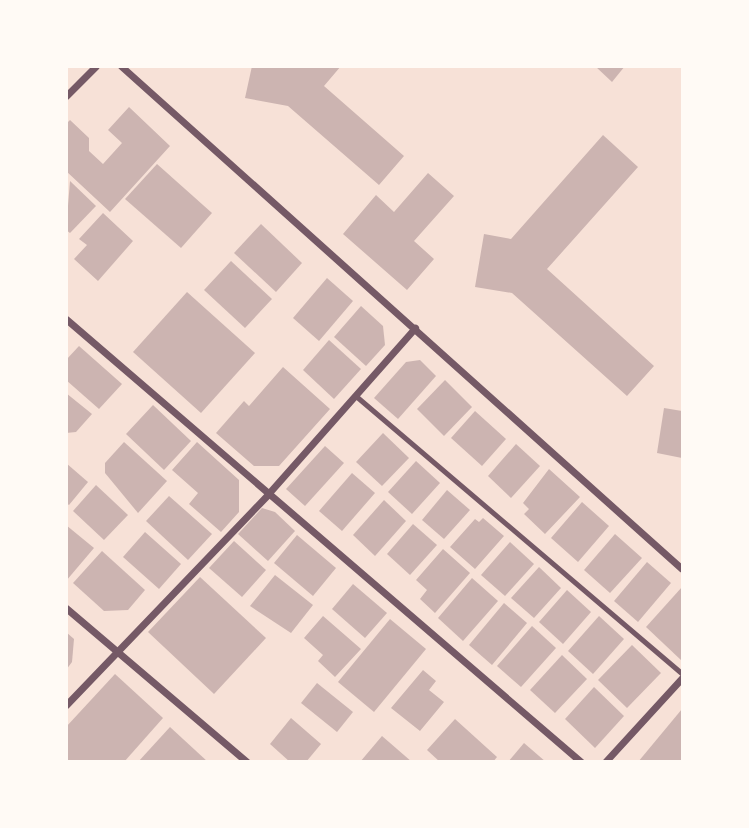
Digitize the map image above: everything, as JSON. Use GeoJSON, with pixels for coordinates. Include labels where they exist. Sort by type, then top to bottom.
{"type":"FeatureCollection","features":[{"type":"Feature","properties":{"kind":"street"},"geometry":{"type":"LineString","coordinates":[[66,96],[96,66]]}},
{"type":"Feature","properties":{"kind":"street"},"geometry":{"type":"LineString","coordinates":[[121,66],[682,569]]}},
{"type":"Feature","properties":{"kind":"street"},"geometry":{"type":"LineString","coordinates":[[66,319],[582,761]]}},
{"type":"Feature","properties":{"kind":"street"},"geometry":{"type":"LineString","coordinates":[[66,705],[358,397],[415,328]]}},
{"type":"Feature","properties":{"kind":"street"},"geometry":{"type":"LineString","coordinates":[[66,608],[247,761]]}},
{"type":"Feature","properties":{"kind":"street"},"geometry":{"type":"LineString","coordinates":[[605,761],[682,676]]}},
{"type":"Feature","properties":{"kind":"lane"},"geometry":{"type":"LineString","coordinates":[[358,397],[682,676]]}},
{"type":"Feature","properties":{"kind":"building"},"geometry":{"type":"Polygon","coordinates":[[[252,66],[341,66],[324,86],[404,156],[379,185],[288,106],[245,98],[252,66]]]}},
{"type":"Feature","properties":{"kind":"building"},"geometry":{"type":"Polygon","coordinates":[[[595,66],[625,66],[612,82],[595,66]]]}},
{"type":"Feature","properties":{"kind":"building"},"geometry":{"type":"Polygon","coordinates":[[[129,107],[170,146],[110,212],[66,171],[66,124],[70,120],[89,138],[89,151],[103,164],[122,143],[108,130],[129,107]]]}},
{"type":"Feature","properties":{"kind":"building"},"geometry":{"type":"Polygon","coordinates":[[[603,135],[638,167],[547,269],[654,366],[627,396],[512,293],[475,287],[484,234],[511,239],[603,135]]]}},
{"type":"Feature","properties":{"kind":"building"},"geometry":{"type":"Polygon","coordinates":[[[157,164],[212,213],[181,248],[125,199],[157,164]]]}},
{"type":"Feature","properties":{"kind":"building"},"geometry":{"type":"Polygon","coordinates":[[[428,173],[454,196],[414,241],[434,259],[407,290],[343,234],[376,195],[394,212],[428,173]]]}},
{"type":"Feature","properties":{"kind":"building"},"geometry":{"type":"Polygon","coordinates":[[[70,181],[96,206],[70,233],[66,230],[70,181]]]}},
{"type":"Feature","properties":{"kind":"building"},"geometry":{"type":"Polygon","coordinates":[[[103,213],[133,241],[98,281],[74,259],[87,245],[79,239],[103,213]]]}},
{"type":"Feature","properties":{"kind":"building"},"geometry":{"type":"Polygon","coordinates":[[[261,224],[302,263],[276,292],[234,253],[261,224]]]}},
{"type":"Feature","properties":{"kind":"building"},"geometry":{"type":"Polygon","coordinates":[[[231,261],[272,299],[245,328],[204,290],[231,261]]]}},
{"type":"Feature","properties":{"kind":"building"},"geometry":{"type":"Polygon","coordinates":[[[327,278],[353,301],[319,341],[293,318],[327,278]]]}},
{"type":"Feature","properties":{"kind":"building"},"geometry":{"type":"Polygon","coordinates":[[[187,292],[255,353],[201,413],[133,352],[187,292]]]}},
{"type":"Feature","properties":{"kind":"building"},"geometry":{"type":"Polygon","coordinates":[[[361,306],[383,326],[385,345],[366,366],[334,337],[361,306]]]}},
{"type":"Feature","properties":{"kind":"building"},"geometry":{"type":"Polygon","coordinates":[[[329,340],[361,369],[334,399],[303,370],[329,340]]]}},
{"type":"Feature","properties":{"kind":"building"},"geometry":{"type":"Polygon","coordinates":[[[79,346],[122,384],[99,409],[66,380],[66,360],[79,346]]]}},
{"type":"Feature","properties":{"kind":"building"},"geometry":{"type":"Polygon","coordinates":[[[420,360],[436,376],[398,419],[374,398],[406,362],[420,360]]]}},
{"type":"Feature","properties":{"kind":"building"},"geometry":{"type":"Polygon","coordinates":[[[283,367],[330,409],[279,466],[254,466],[216,433],[244,401],[249,406],[283,367]]]}},
{"type":"Feature","properties":{"kind":"building"},"geometry":{"type":"Polygon","coordinates":[[[445,380],[472,407],[444,436],[417,409],[445,380]]]}},
{"type":"Feature","properties":{"kind":"building"},"geometry":{"type":"Polygon","coordinates":[[[66,393],[92,414],[76,432],[66,433],[66,393]]]}},
{"type":"Feature","properties":{"kind":"building"},"geometry":{"type":"Polygon","coordinates":[[[153,405],[191,441],[164,470],[126,434],[153,405]]]}},
{"type":"Feature","properties":{"kind":"building"},"geometry":{"type":"Polygon","coordinates":[[[664,408],[682,411],[682,458],[657,453],[664,408]]]}},
{"type":"Feature","properties":{"kind":"building"},"geometry":{"type":"Polygon","coordinates":[[[475,411],[506,439],[482,466],[451,438],[475,411]]]}},
{"type":"Feature","properties":{"kind":"building"},"geometry":{"type":"Polygon","coordinates":[[[383,433],[409,458],[382,486],[356,462],[383,433]]]}},
{"type":"Feature","properties":{"kind":"building"},"geometry":{"type":"Polygon","coordinates":[[[124,442],[167,481],[138,513],[105,473],[105,463],[124,442]]]}},
{"type":"Feature","properties":{"kind":"building"},"geometry":{"type":"Polygon","coordinates":[[[197,442],[239,480],[239,512],[221,532],[189,504],[198,493],[172,470],[197,442]]]}},
{"type":"Feature","properties":{"kind":"building"},"geometry":{"type":"Polygon","coordinates":[[[516,444],[540,466],[511,498],[488,476],[516,444]]]}},
{"type":"Feature","properties":{"kind":"building"},"geometry":{"type":"Polygon","coordinates":[[[325,446],[344,463],[305,506],[286,489],[325,446]]]}},
{"type":"Feature","properties":{"kind":"building"},"geometry":{"type":"Polygon","coordinates":[[[416,461],[440,483],[412,514],[388,492],[416,461]]]}},
{"type":"Feature","properties":{"kind":"building"},"geometry":{"type":"Polygon","coordinates":[[[66,463],[88,482],[69,505],[66,503],[66,463]]]}},
{"type":"Feature","properties":{"kind":"building"},"geometry":{"type":"Polygon","coordinates":[[[549,469],[580,497],[545,534],[524,514],[529,509],[523,503],[549,469]]]}},
{"type":"Feature","properties":{"kind":"building"},"geometry":{"type":"Polygon","coordinates":[[[352,473],[375,493],[342,531],[319,511],[352,473]]]}},
{"type":"Feature","properties":{"kind":"building"},"geometry":{"type":"Polygon","coordinates":[[[96,485],[128,515],[104,540],[73,511],[96,485]]]}},
{"type":"Feature","properties":{"kind":"building"},"geometry":{"type":"Polygon","coordinates":[[[447,490],[470,510],[444,539],[422,520],[447,490]]]}},
{"type":"Feature","properties":{"kind":"building"},"geometry":{"type":"Polygon","coordinates":[[[169,496],[212,534],[188,560],[146,521],[169,496]]]}},
{"type":"Feature","properties":{"kind":"building"},"geometry":{"type":"Polygon","coordinates":[[[384,500],[406,521],[375,556],[353,535],[384,500]]]}},
{"type":"Feature","properties":{"kind":"building"},"geometry":{"type":"Polygon","coordinates":[[[582,502],[609,526],[578,562],[551,538],[582,502]]]}},
{"type":"Feature","properties":{"kind":"building"},"geometry":{"type":"Polygon","coordinates":[[[262,508],[275,512],[295,531],[268,561],[238,534],[262,508]]]}},
{"type":"Feature","properties":{"kind":"building"},"geometry":{"type":"Polygon","coordinates":[[[483,518],[504,536],[475,569],[450,547],[475,519],[479,522],[483,518]]]}},
{"type":"Feature","properties":{"kind":"building"},"geometry":{"type":"Polygon","coordinates":[[[413,524],[437,545],[410,575],[387,554],[413,524]]]}},
{"type":"Feature","properties":{"kind":"building"},"geometry":{"type":"Polygon","coordinates":[[[66,525],[94,548],[66,581],[66,525]]]}},
{"type":"Feature","properties":{"kind":"building"},"geometry":{"type":"Polygon","coordinates":[[[145,532],[181,564],[159,589],[123,557],[145,532]]]}},
{"type":"Feature","properties":{"kind":"building"},"geometry":{"type":"Polygon","coordinates":[[[615,534],[642,558],[610,593],[584,570],[615,534]]]}},
{"type":"Feature","properties":{"kind":"building"},"geometry":{"type":"Polygon","coordinates":[[[297,535],[336,568],[313,596],[274,563],[297,535]]]}},
{"type":"Feature","properties":{"kind":"building"},"geometry":{"type":"Polygon","coordinates":[[[234,541],[266,570],[242,597],[209,568],[234,541]]]}},
{"type":"Feature","properties":{"kind":"building"},"geometry":{"type":"Polygon","coordinates":[[[510,542],[534,564],[505,596],[481,575],[510,542]]]}},
{"type":"Feature","properties":{"kind":"building"},"geometry":{"type":"Polygon","coordinates":[[[443,549],[470,573],[435,613],[420,599],[427,590],[416,580],[443,549]]]}},
{"type":"Feature","properties":{"kind":"building"},"geometry":{"type":"Polygon","coordinates":[[[102,551],[145,590],[128,610],[104,611],[73,583],[102,551]]]}},
{"type":"Feature","properties":{"kind":"building"},"geometry":{"type":"Polygon","coordinates":[[[647,562],[671,583],[638,622],[614,601],[647,562]]]}},
{"type":"Feature","properties":{"kind":"building"},"geometry":{"type":"Polygon","coordinates":[[[539,567],[561,588],[534,618],[511,598],[539,567]]]}},
{"type":"Feature","properties":{"kind":"building"},"geometry":{"type":"Polygon","coordinates":[[[275,575],[313,605],[291,633],[250,606],[275,575]]]}},
{"type":"Feature","properties":{"kind":"building"},"geometry":{"type":"Polygon","coordinates":[[[200,577],[266,638],[214,694],[148,632],[200,577]]]}},
{"type":"Feature","properties":{"kind":"building"},"geometry":{"type":"Polygon","coordinates":[[[472,578],[498,601],[463,641],[438,618],[472,578]]]}},
{"type":"Feature","properties":{"kind":"building"},"geometry":{"type":"Polygon","coordinates":[[[353,584],[387,613],[365,638],[332,609],[353,584]]]}},
{"type":"Feature","properties":{"kind":"building"},"geometry":{"type":"Polygon","coordinates":[[[682,587],[682,661],[646,627],[682,587]]]}},
{"type":"Feature","properties":{"kind":"building"},"geometry":{"type":"Polygon","coordinates":[[[567,590],[591,612],[563,644],[539,622],[567,590]]]}},
{"type":"Feature","properties":{"kind":"building"},"geometry":{"type":"Polygon","coordinates":[[[504,603],[527,623],[492,665],[469,645],[504,603]]]}},
{"type":"Feature","properties":{"kind":"building"},"geometry":{"type":"Polygon","coordinates":[[[323,616],[361,649],[335,677],[318,661],[323,655],[304,638],[323,616]]]}},
{"type":"Feature","properties":{"kind":"building"},"geometry":{"type":"Polygon","coordinates":[[[599,616],[624,639],[593,674],[568,651],[599,616]]]}},
{"type":"Feature","properties":{"kind":"building"},"geometry":{"type":"Polygon","coordinates":[[[390,619],[426,649],[374,712],[338,682],[390,619]]]}},
{"type":"Feature","properties":{"kind":"building"},"geometry":{"type":"Polygon","coordinates":[[[532,626],[556,648],[521,687],[497,666],[532,626]]]}},
{"type":"Feature","properties":{"kind":"building"},"geometry":{"type":"Polygon","coordinates":[[[66,632],[74,639],[72,662],[66,670],[66,632]]]}},
{"type":"Feature","properties":{"kind":"building"},"geometry":{"type":"Polygon","coordinates":[[[632,645],[661,673],[627,708],[598,680],[632,645]]]}},
{"type":"Feature","properties":{"kind":"building"},"geometry":{"type":"Polygon","coordinates":[[[562,655],[587,679],[555,713],[530,690],[562,655]]]}},
{"type":"Feature","properties":{"kind":"building"},"geometry":{"type":"Polygon","coordinates":[[[423,670],[436,681],[429,690],[444,702],[420,731],[391,708],[423,670]]]}},
{"type":"Feature","properties":{"kind":"building"},"geometry":{"type":"Polygon","coordinates":[[[115,674],[163,718],[124,762],[66,762],[66,727],[115,674]]]}},
{"type":"Feature","properties":{"kind":"building"},"geometry":{"type":"Polygon","coordinates":[[[317,683],[353,712],[337,732],[301,703],[317,683]]]}},
{"type":"Feature","properties":{"kind":"building"},"geometry":{"type":"Polygon","coordinates":[[[594,687],[624,716],[595,748],[565,719],[594,687]]]}},
{"type":"Feature","properties":{"kind":"building"},"geometry":{"type":"Polygon","coordinates":[[[682,709],[682,762],[638,762],[682,709]]]}},
{"type":"Feature","properties":{"kind":"building"},"geometry":{"type":"Polygon","coordinates":[[[291,718],[321,744],[306,762],[290,762],[270,744],[291,718]]]}},
{"type":"Feature","properties":{"kind":"building"},"geometry":{"type":"Polygon","coordinates":[[[455,719],[497,757],[493,762],[440,762],[427,750],[455,719]]]}},
{"type":"Feature","properties":{"kind":"building"},"geometry":{"type":"Polygon","coordinates":[[[170,727],[208,762],[138,762],[170,727]]]}},
{"type":"Feature","properties":{"kind":"building"},"geometry":{"type":"Polygon","coordinates":[[[382,736],[412,762],[360,762],[382,736]]]}},
{"type":"Feature","properties":{"kind":"building"},"geometry":{"type":"Polygon","coordinates":[[[524,743],[546,762],[508,762],[524,743]]]}}]}
